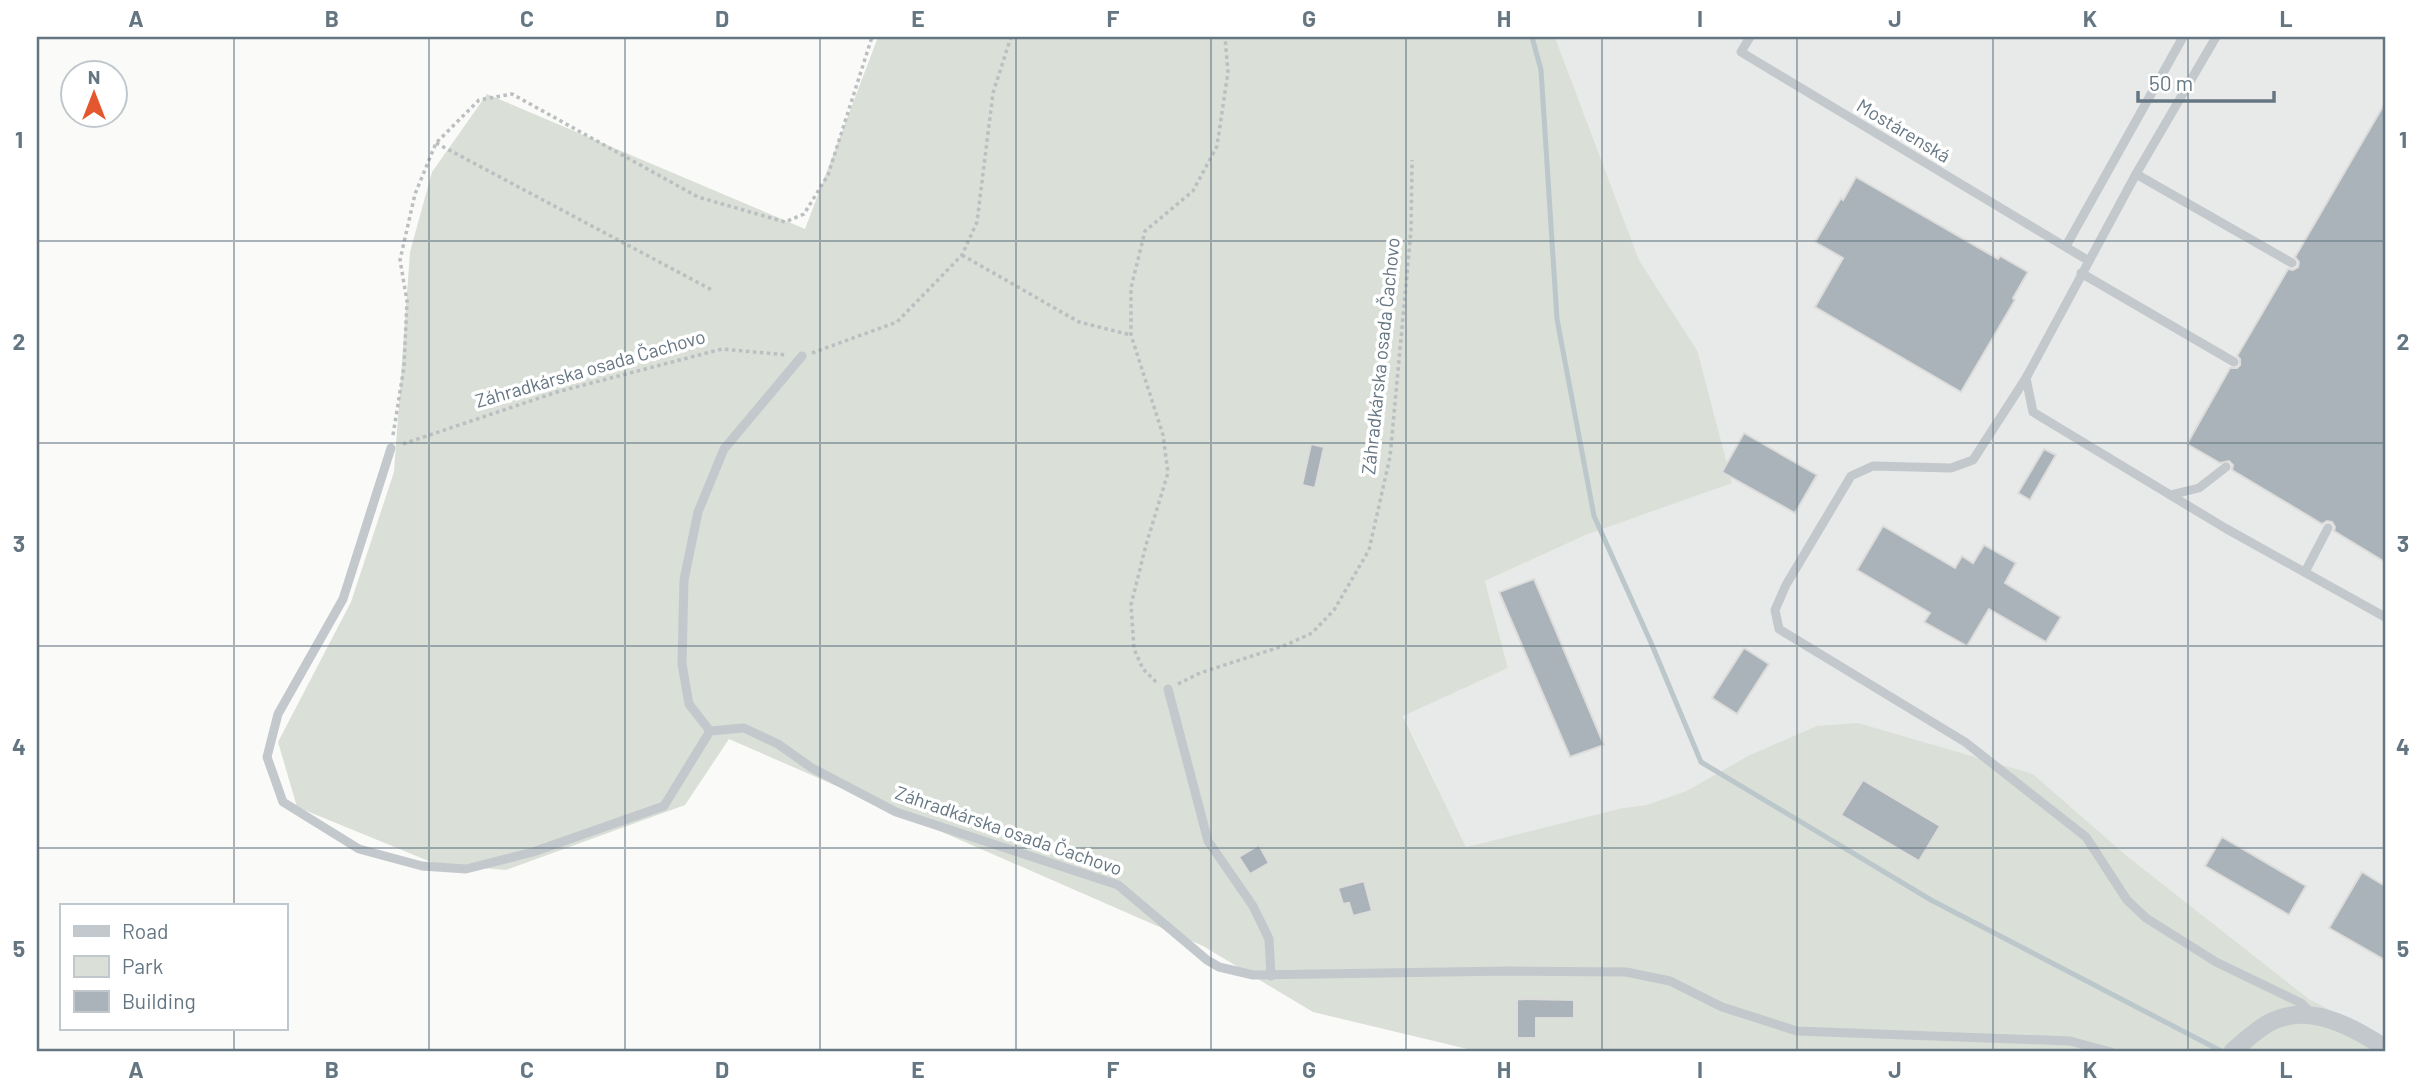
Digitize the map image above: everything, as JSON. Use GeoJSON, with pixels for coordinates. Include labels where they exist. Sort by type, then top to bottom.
{"type":"FeatureCollection","features":[{"type":"Feature","properties":{"kind":"street"},"geometry":{"type":"LineString","coordinates":[[2232,1052],[2269,1023],[2282,1018],[2313,1015],[2348,1026],[2385,1048]]}},
{"type":"Feature","properties":{"kind":"lane","name":"Mostárenská"},"geometry":{"type":"LineString","coordinates":[[1750,37],[1741,52],[2066,246]]}},
{"type":"Feature","properties":{"kind":"lane"},"geometry":{"type":"LineString","coordinates":[[2089,261],[2066,246],[2183,37]]}},
{"type":"Feature","properties":{"kind":"lane"},"geometry":{"type":"LineString","coordinates":[[2216,37],[2136,174],[2026,378],[1973,460],[1951,468],[1872,466],[1851,476],[1786,585],[1775,610],[1779,629],[1975,750],[2086,837],[2127,901],[2146,918],[2216,962],[2301,1003],[2313,1015]]}},
{"type":"Feature","properties":{"kind":"lane"},"geometry":{"type":"LineString","coordinates":[[2136,174],[2292,263]]}},
{"type":"Feature","properties":{"kind":"lane"},"geometry":{"type":"LineString","coordinates":[[2081,273],[2234,362]]}},
{"type":"Feature","properties":{"kind":"lane"},"geometry":{"type":"LineString","coordinates":[[391,448],[343,599],[278,714],[267,757],[283,802],[359,849],[422,866],[466,869],[533,852],[664,806],[710,731],[689,704],[682,664],[684,580],[698,512],[723,449],[802,356]]}},
{"type":"Feature","properties":{"kind":"lane"},"geometry":{"type":"LineString","coordinates":[[2026,378],[2033,412],[2171,495],[2385,617]]}},
{"type":"Feature","properties":{"kind":"lane"},"geometry":{"type":"LineString","coordinates":[[2171,495],[2199,488],[2226,467]]}},
{"type":"Feature","properties":{"kind":"lane"},"geometry":{"type":"LineString","coordinates":[[2305,572],[2328,528]]}},
{"type":"Feature","properties":{"kind":"lane"},"geometry":{"type":"LineString","coordinates":[[1168,689],[1208,841],[1253,906],[1269,939],[1272,976]]}},
{"type":"Feature","properties":{"kind":"lane","name":"Záhradkárska osada Čachovo"},"geometry":{"type":"LineString","coordinates":[[710,731],[744,728],[778,744],[812,768],[896,812],[1118,885],[1207,960],[1219,967],[1253,975],[1324,972],[1626,972],[1670,981],[1723,1007],[1797,1031],[2070,1041],[2111,1052]]}},
{"type":"Feature","properties":{"kind":"path"},"geometry":{"type":"LineString","coordinates":[[391,448],[404,367],[407,300],[400,260],[415,194],[436,143],[479,100],[512,94],[698,197],[785,222],[804,214],[828,175],[872,37]]}},
{"type":"Feature","properties":{"kind":"path","name":"Záhradkárska osada Čachovo"},"geometry":{"type":"LineString","coordinates":[[391,448],[557,392],[722,349],[802,356],[848,342],[897,322],[962,255],[977,222],[992,93],[1011,37]]}},
{"type":"Feature","properties":{"kind":"path"},"geometry":{"type":"LineString","coordinates":[[1168,689],[1152,679],[1143,669],[1134,649],[1131,630],[1131,605],[1168,473],[1163,435],[1131,335],[1131,288],[1145,231],[1194,191],[1217,146],[1228,72],[1225,37]]}},
{"type":"Feature","properties":{"kind":"path"},"geometry":{"type":"LineString","coordinates":[[436,143],[712,290]]}},
{"type":"Feature","properties":{"kind":"path","name":"Záhradkárska osada Čachovo"},"geometry":{"type":"LineString","coordinates":[[1168,689],[1200,673],[1286,645],[1312,632],[1334,610],[1369,550],[1390,457],[1411,231],[1412,160]]}},
{"type":"Feature","properties":{"kind":"path"},"geometry":{"type":"LineString","coordinates":[[962,255],[1079,322],[1131,335]]}},
{"type":"Feature","properties":{"kind":"shaded area"},"geometry":{"type":"Polygon","coordinates":[[[1555,37],[2385,37],[2385,1038],[2309,999],[2127,856],[2033,774],[1748,756],[1686,791],[1646,805],[1622,808],[1466,847],[1403,715],[1508,668],[1485,581],[1588,534],[1697,350],[1639,260],[1555,37]]]}},
{"type":"Feature","properties":{"kind":"green space"},"geometry":{"type":"Polygon","coordinates":[[[878,37],[1555,37],[1639,260],[1697,350],[1732,483],[1588,534],[1485,581],[1508,668],[1403,716],[1466,847],[1622,808],[1646,805],[1686,791],[1748,756],[1817,726],[1858,723],[2033,774],[2127,856],[2309,999],[2385,1038],[2385,1052],[1480,1052],[1313,1012],[1203,946],[729,739],[685,805],[506,870],[436,864],[297,807],[278,742],[351,602],[394,472],[410,252],[432,172],[487,94],[805,229],[878,37]]]}},
{"type":"Feature","properties":{"kind":"building"},"geometry":{"type":"Polygon","coordinates":[[[2385,103],[2385,562],[2334,531],[2332,522],[2322,524],[2232,470],[2233,465],[2229,461],[2220,463],[2187,444],[2230,368],[2240,365],[2237,356],[2288,269],[2298,267],[2299,262],[2295,257],[2385,103]]]}},
{"type":"Feature","properties":{"kind":"building"},"geometry":{"type":"Polygon","coordinates":[[[1856,177],[1998,259],[2000,256],[2028,272],[2013,298],[2015,300],[1961,392],[1815,307],[1843,258],[1815,242],[1856,177]]]}},
{"type":"Feature","properties":{"kind":"building"},"geometry":{"type":"Polygon","coordinates":[[[1744,433],[1817,475],[1795,513],[1722,472],[1744,433]]]}},
{"type":"Feature","properties":{"kind":"building"},"geometry":{"type":"Polygon","coordinates":[[[1311,444],[1324,447],[1315,488],[1302,485],[1311,444]]]}},
{"type":"Feature","properties":{"kind":"building"},"geometry":{"type":"Polygon","coordinates":[[[2044,449],[2056,455],[2030,500],[2018,493],[2044,449]]]}},
{"type":"Feature","properties":{"kind":"building"},"geometry":{"type":"Polygon","coordinates":[[[1883,526],[1955,568],[1962,556],[1973,563],[1984,545],[2016,563],[2005,583],[2061,617],[2046,642],[1989,609],[1967,646],[1924,622],[1930,613],[1857,570],[1883,526]]]}},
{"type":"Feature","properties":{"kind":"building"},"geometry":{"type":"Polygon","coordinates":[[[1534,579],[1604,745],[1570,757],[1499,592],[1534,579]]]}},
{"type":"Feature","properties":{"kind":"building"},"geometry":{"type":"Polygon","coordinates":[[[1744,648],[1769,664],[1737,714],[1712,698],[1744,648]]]}},
{"type":"Feature","properties":{"kind":"building"},"geometry":{"type":"Polygon","coordinates":[[[1863,780],[1940,826],[1919,861],[1841,815],[1863,780]]]}},
{"type":"Feature","properties":{"kind":"building"},"geometry":{"type":"Polygon","coordinates":[[[2222,837],[2306,886],[2289,915],[2205,866],[2222,837]]]}},
{"type":"Feature","properties":{"kind":"building"},"geometry":{"type":"Polygon","coordinates":[[[1259,845],[1269,863],[1250,874],[1239,857],[1259,845]]]}},
{"type":"Feature","properties":{"kind":"building"},"geometry":{"type":"Polygon","coordinates":[[[2362,872],[2385,886],[2385,960],[2329,928],[2362,872]]]}},
{"type":"Feature","properties":{"kind":"building"},"geometry":{"type":"Polygon","coordinates":[[[1364,881],[1372,911],[1353,916],[1349,903],[1343,904],[1338,888],[1364,881]]]}},
{"type":"Feature","properties":{"kind":"building"},"geometry":{"type":"Polygon","coordinates":[[[1517,999],[1574,1000],[1574,1018],[1536,1018],[1536,1038],[1517,1038],[1517,999]]]}},
{"type":"Feature","properties":{"kind":"waterway"},"geometry":{"type":"LineString","coordinates":[[1532,37],[1541,70],[1557,319],[1594,516],[1701,762],[1931,900],[2223,1052]]}}]}
